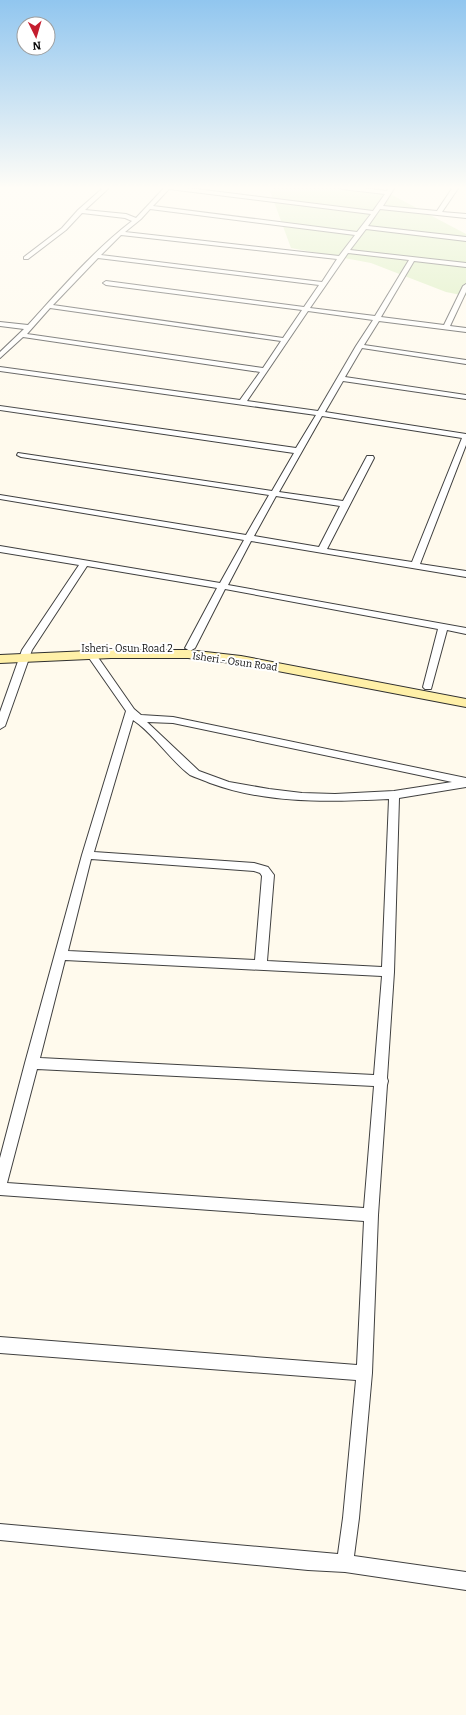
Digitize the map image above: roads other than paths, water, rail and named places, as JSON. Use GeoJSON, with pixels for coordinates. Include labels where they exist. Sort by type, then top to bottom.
{"type":"FeatureCollection","features":[{"type":"Feature","properties":{"kind":"main road","name":"Isheri- Osun Road 2"},"geometry":{"type":"LineString","coordinates":[[0,652],[26,654],[113,647],[190,648],[280,659],[466,694]]}},
{"type":"Feature","properties":{"kind":"main road","name":"Isheri - Osun Road"},"geometry":{"type":"LineString","coordinates":[[0,659],[26,654],[188,654],[241,660],[466,703]]}},
{"type":"Feature","properties":{"kind":"street"},"geometry":{"type":"LineString","coordinates":[[0,356],[22,335],[47,306],[87,267]]}},
{"type":"Feature","properties":{"kind":"street"},"geometry":{"type":"LineString","coordinates":[[187,267],[324,284]]}},
{"type":"Feature","properties":{"kind":"street"},"geometry":{"type":"LineString","coordinates":[[242,403],[263,370],[335,267]]}},
{"type":"Feature","properties":{"kind":"street"},"geometry":{"type":"LineString","coordinates":[[190,648],[221,586],[319,414],[407,267]]}},
{"type":"Feature","properties":{"kind":"street"},"geometry":{"type":"LineString","coordinates":[[106,283],[377,317],[466,330]]}},
{"type":"Feature","properties":{"kind":"street"},"geometry":{"type":"LineString","coordinates":[[446,328],[466,286]]}},
{"type":"Feature","properties":{"kind":"street"},"geometry":{"type":"LineString","coordinates":[[47,306],[285,340]]}},
{"type":"Feature","properties":{"kind":"street"},"geometry":{"type":"LineString","coordinates":[[0,324],[28,327]]}},
{"type":"Feature","properties":{"kind":"street"},"geometry":{"type":"LineString","coordinates":[[22,335],[263,370]]}},
{"type":"Feature","properties":{"kind":"street"},"geometry":{"type":"LineString","coordinates":[[359,346],[466,362]]}},
{"type":"Feature","properties":{"kind":"street"},"geometry":{"type":"LineString","coordinates":[[0,369],[466,436],[415,565]]}},
{"type":"Feature","properties":{"kind":"street"},"geometry":{"type":"LineString","coordinates":[[340,378],[466,397]]}},
{"type":"Feature","properties":{"kind":"street"},"geometry":{"type":"LineString","coordinates":[[0,408],[298,451]]}},
{"type":"Feature","properties":{"kind":"street"},"geometry":{"type":"LineString","coordinates":[[21,454],[345,504]]}},
{"type":"Feature","properties":{"kind":"street"},"geometry":{"type":"LineString","coordinates":[[322,550],[370,458]]}},
{"type":"Feature","properties":{"kind":"street"},"geometry":{"type":"LineString","coordinates":[[0,497],[466,574]]}},
{"type":"Feature","properties":{"kind":"street"},"geometry":{"type":"LineString","coordinates":[[0,549],[221,586],[466,631]]}},
{"type":"Feature","properties":{"kind":"street"},"geometry":{"type":"LineString","coordinates":[[0,726],[2,716],[26,654],[84,564]]}},
{"type":"Feature","properties":{"kind":"street"},"geometry":{"type":"LineString","coordinates":[[428,687],[443,627]]}},
{"type":"Feature","properties":{"kind":"street"},"geometry":{"type":"LineString","coordinates":[[92,655],[134,715],[195,773],[227,785],[269,793],[302,797],[335,798],[394,795],[466,782]]}},
{"type":"Feature","properties":{"kind":"street"},"geometry":{"type":"LineString","coordinates":[[134,715],[173,720],[466,782]]}},
{"type":"Feature","properties":{"kind":"street"},"geometry":{"type":"LineString","coordinates":[[0,1184],[87,856],[134,715]]}},
{"type":"Feature","properties":{"kind":"street"},"geometry":{"type":"LineString","coordinates":[[345,1563],[351,1518],[364,1373],[371,1215],[382,1081],[388,972],[394,795]]}},
{"type":"Feature","properties":{"kind":"street"},"geometry":{"type":"LineString","coordinates":[[87,856],[254,867],[264,870],[268,875],[261,964]]}},
{"type":"Feature","properties":{"kind":"street"},"geometry":{"type":"LineString","coordinates":[[61,955],[261,964],[388,972]]}},
{"type":"Feature","properties":{"kind":"street"},"geometry":{"type":"LineString","coordinates":[[31,1063],[382,1081]]}},
{"type":"Feature","properties":{"kind":"street"},"geometry":{"type":"LineString","coordinates":[[0,1189],[371,1215]]}},
{"type":"Feature","properties":{"kind":"street"},"geometry":{"type":"LineString","coordinates":[[0,1345],[364,1373]]}},
{"type":"Feature","properties":{"kind":"street"},"geometry":{"type":"LineString","coordinates":[[0,1532],[308,1561],[345,1563],[466,1581]]}}]}
